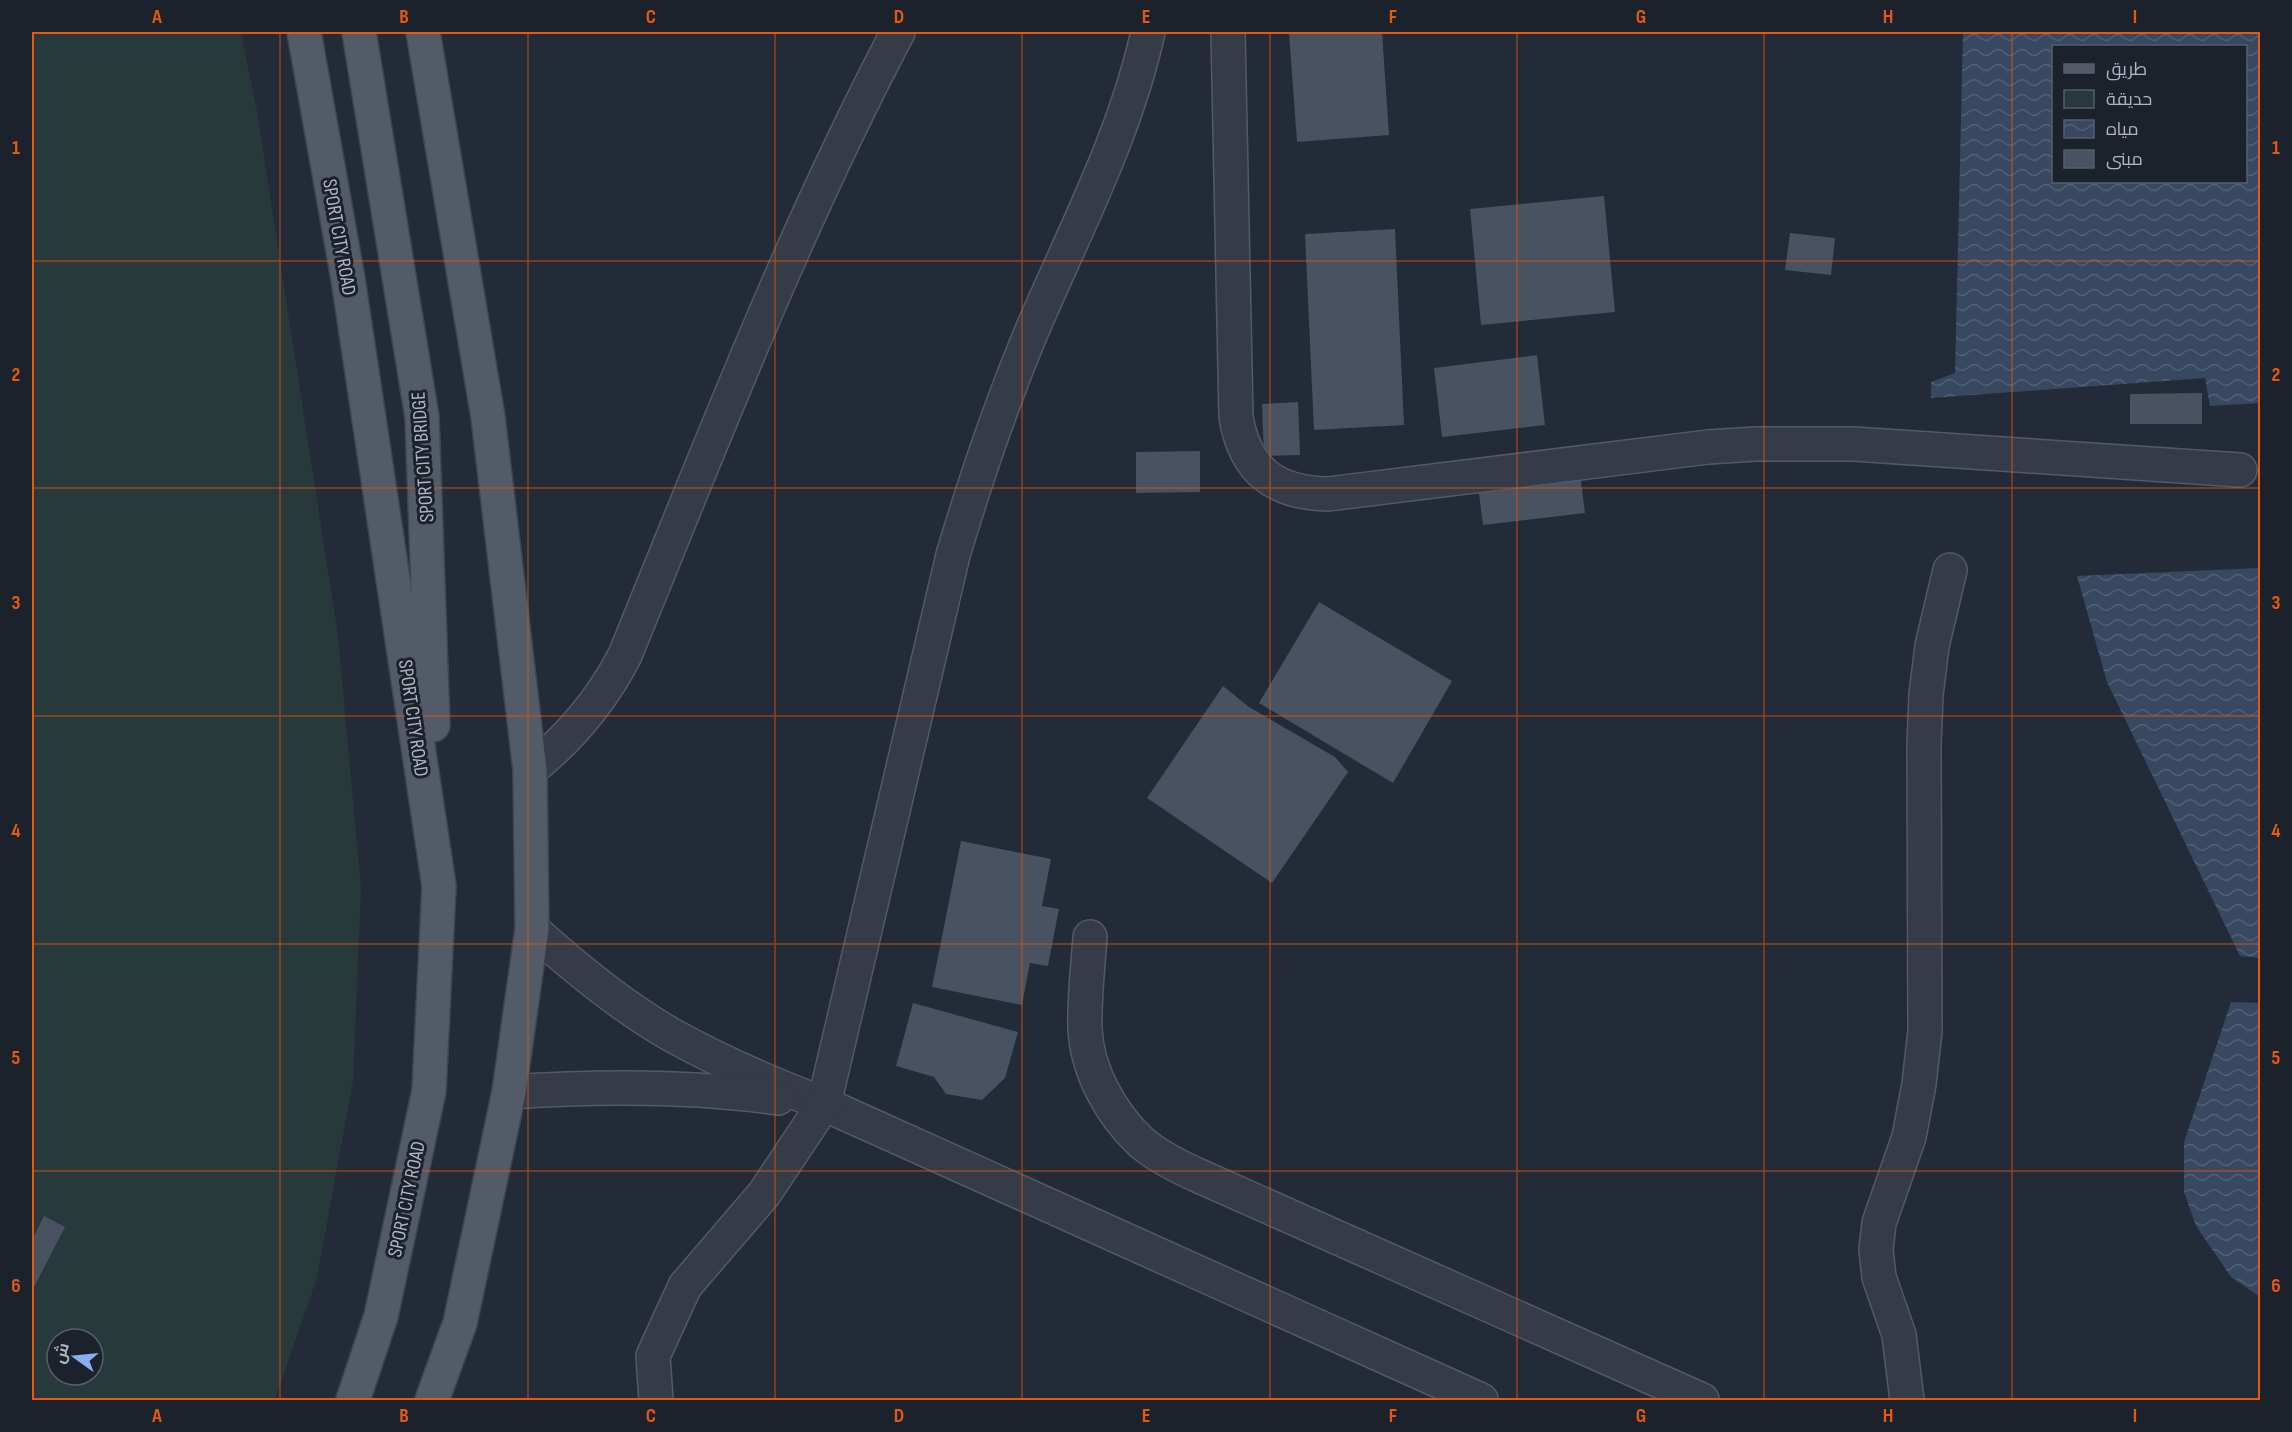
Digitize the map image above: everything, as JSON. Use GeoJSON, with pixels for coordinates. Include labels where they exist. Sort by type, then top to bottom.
{"type":"FeatureCollection","features":[{"type":"Feature","properties":{"kind":"main road","name":"SPORT CITY ROAD"},"geometry":{"type":"LineString","coordinates":[[304,32],[348,279],[439,886],[429,1091],[381,1316],[353,1401]]}},
{"type":"Feature","properties":{"kind":"main road","name":"SPORT CITY BRIDGE"},"geometry":{"type":"LineString","coordinates":[[359,32],[422,417],[439,886]]}},
{"type":"Feature","properties":{"kind":"main road"},"geometry":{"type":"LineString","coordinates":[[423,32],[488,417],[530,770],[532,930],[509,1092],[460,1323],[432,1401]]}},
{"type":"Feature","properties":{"kind":"street"},"geometry":{"type":"LineString","coordinates":[[530,770],[561,744],[594,707],[611,682],[625,655],[769,300],[820,185],[898,32]]}},
{"type":"Feature","properties":{"kind":"street"},"geometry":{"type":"LineString","coordinates":[[656,1401],[653,1356],[685,1286],[764,1194],[824,1104],[953,555],[976,478],[1034,327],[1118,136],[1148,32]]}},
{"type":"Feature","properties":{"kind":"street"},"geometry":{"type":"LineString","coordinates":[[1228,32],[1236,417],[1240,439],[1250,459],[1265,476],[1284,487],[1306,493],[1328,494],[1708,447],[1776,444],[1854,444],[2240,470]]}},
{"type":"Feature","properties":{"kind":"street"},"geometry":{"type":"LineString","coordinates":[[1907,1401],[1899,1335],[1879,1277],[1876,1250],[1879,1222],[1909,1137],[1922,1063],[1925,1021],[1923,745],[1932,646],[1950,570]]}},
{"type":"Feature","properties":{"kind":"street"},"geometry":{"type":"LineString","coordinates":[[532,930],[575,968],[621,1002],[669,1033],[719,1060],[771,1084],[824,1104],[1481,1401]]}},
{"type":"Feature","properties":{"kind":"street"},"geometry":{"type":"LineString","coordinates":[[1090,937],[1085,1031],[1091,1063],[1103,1092],[1120,1119],[1142,1142],[1168,1161],[1197,1175],[1702,1401]]}},
{"type":"Feature","properties":{"kind":"street"},"geometry":{"type":"LineString","coordinates":[[509,1092],[572,1088],[667,1089],[762,1096],[824,1104]]}},
{"type":"Feature","properties":{"kind":"green space"},"geometry":{"type":"Polygon","coordinates":[[[32,32],[241,32],[257,111],[338,636],[361,889],[353,1081],[317,1278],[275,1400],[32,1400],[32,32]]]}},
{"type":"Feature","properties":{"kind":"water"},"geometry":{"type":"Polygon","coordinates":[[[1963,32],[2260,32],[2260,403],[2210,406],[2205,378],[1931,398],[1931,382],[1955,373],[1963,32]]]}},
{"type":"Feature","properties":{"kind":"water"},"geometry":{"type":"Polygon","coordinates":[[[2260,568],[2260,958],[2240,956],[2107,682],[2077,576],[2260,568]]]}},
{"type":"Feature","properties":{"kind":"water"},"geometry":{"type":"Polygon","coordinates":[[[2231,1002],[2260,1003],[2260,1297],[2231,1277],[2196,1226],[2184,1192],[2184,1142],[2231,1002]]]}},
{"type":"Feature","properties":{"kind":"building"},"geometry":{"type":"Polygon","coordinates":[[[1289,32],[1382,32],[1389,135],[1297,142],[1289,32]]]}},
{"type":"Feature","properties":{"kind":"building"},"geometry":{"type":"Polygon","coordinates":[[[1604,196],[1615,312],[1481,325],[1470,209],[1604,196]]]}},
{"type":"Feature","properties":{"kind":"building"},"geometry":{"type":"Polygon","coordinates":[[[1395,229],[1404,425],[1314,430],[1305,234],[1395,229]]]}},
{"type":"Feature","properties":{"kind":"building"},"geometry":{"type":"Polygon","coordinates":[[[1790,233],[1835,238],[1831,275],[1785,270],[1790,233]]]}},
{"type":"Feature","properties":{"kind":"building"},"geometry":{"type":"Polygon","coordinates":[[[1537,355],[1545,425],[1442,437],[1434,368],[1537,355]]]}},
{"type":"Feature","properties":{"kind":"building"},"geometry":{"type":"Polygon","coordinates":[[[2202,393],[2202,424],[2130,424],[2130,394],[2202,393]]]}},
{"type":"Feature","properties":{"kind":"building"},"geometry":{"type":"Polygon","coordinates":[[[1298,402],[1300,455],[1264,456],[1262,404],[1298,402]]]}},
{"type":"Feature","properties":{"kind":"building"},"geometry":{"type":"Polygon","coordinates":[[[1200,451],[1200,492],[1136,493],[1136,452],[1200,451]]]}},
{"type":"Feature","properties":{"kind":"building"},"geometry":{"type":"Polygon","coordinates":[[[1579,466],[1585,513],[1483,525],[1477,478],[1579,466]]]}},
{"type":"Feature","properties":{"kind":"building"},"geometry":{"type":"Polygon","coordinates":[[[1319,602],[1452,681],[1393,783],[1259,703],[1319,602]]]}},
{"type":"Feature","properties":{"kind":"building"},"geometry":{"type":"Polygon","coordinates":[[[1223,686],[1249,707],[1335,757],[1348,772],[1272,883],[1147,798],[1223,686]]]}},
{"type":"Feature","properties":{"kind":"building"},"geometry":{"type":"Polygon","coordinates":[[[961,841],[1051,859],[1042,906],[1059,909],[1048,966],[1030,963],[1022,1005],[932,987],[961,841]]]}},
{"type":"Feature","properties":{"kind":"building"},"geometry":{"type":"Polygon","coordinates":[[[913,1003],[1018,1032],[1005,1078],[982,1100],[946,1094],[934,1077],[896,1066],[913,1003]]]}},
{"type":"Feature","properties":{"kind":"building"},"geometry":{"type":"Polygon","coordinates":[[[44,1216],[65,1227],[32,1291],[32,1240],[44,1216]]]}}]}
